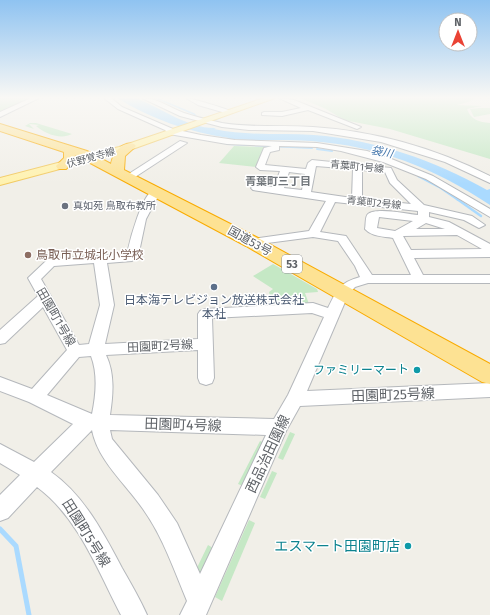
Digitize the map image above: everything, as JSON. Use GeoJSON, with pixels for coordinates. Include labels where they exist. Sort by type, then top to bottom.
{"type":"FeatureCollection","features":[{"type":"Feature","properties":{"kind":"highway","name":"国道53号"},"geometry":{"type":"LineString","coordinates":[[2,127],[91,158],[123,174],[252,242],[490,375]]}},
{"type":"Feature","properties":{"kind":"highway","name":"国道53号"},"geometry":{"type":"LineString","coordinates":[[0,131],[70,151]]}},
{"type":"Feature","properties":{"kind":"highway"},"geometry":{"type":"LineString","coordinates":[[123,174],[118,158],[120,153],[130,146]]}},
{"type":"Feature","properties":{"kind":"highway"},"geometry":{"type":"LineString","coordinates":[[62,166],[69,160],[70,151]]}},
{"type":"Feature","properties":{"kind":"main road","name":"伏野覚寺線"},"geometry":{"type":"LineString","coordinates":[[0,182],[91,158],[186,127]]}},
{"type":"Feature","properties":{"kind":"main road"},"geometry":{"type":"LineString","coordinates":[[70,151],[101,150],[130,146]]}},
{"type":"Feature","properties":{"kind":"main road"},"geometry":{"type":"LineString","coordinates":[[62,166],[92,165],[123,174]]}},
{"type":"Feature","properties":{"kind":"street"},"geometry":{"type":"LineString","coordinates":[[165,127],[175,131],[222,141],[319,145],[376,156],[419,171],[440,182],[490,214]]}},
{"type":"Feature","properties":{"kind":"street"},"geometry":{"type":"LineString","coordinates":[[237,127],[308,129],[364,136],[431,154],[467,168],[490,180]]}},
{"type":"Feature","properties":{"kind":"street"},"geometry":{"type":"LineString","coordinates":[[355,127],[415,143],[490,170]]}},
{"type":"Feature","properties":{"kind":"street"},"geometry":{"type":"LineString","coordinates":[[123,174],[183,143]]}},
{"type":"Feature","properties":{"kind":"street","name":"青葉町1号線"},"geometry":{"type":"LineString","coordinates":[[276,148],[267,150],[260,167],[285,169],[311,167],[387,166],[393,181],[421,208]]}},
{"type":"Feature","properties":{"kind":"street"},"geometry":{"type":"LineString","coordinates":[[306,194],[315,148],[359,156],[387,166],[419,171]]}},
{"type":"Feature","properties":{"kind":"street"},"geometry":{"type":"LineString","coordinates":[[359,156],[376,156],[387,166]]}},
{"type":"Feature","properties":{"kind":"street"},"geometry":{"type":"LineString","coordinates":[[357,201],[358,167]]}},
{"type":"Feature","properties":{"kind":"street"},"geometry":{"type":"LineString","coordinates":[[270,201],[285,169]]}},
{"type":"Feature","properties":{"kind":"street"},"geometry":{"type":"LineString","coordinates":[[440,182],[442,186],[490,220]]}},
{"type":"Feature","properties":{"kind":"street"},"geometry":{"type":"LineString","coordinates":[[256,188],[306,194],[332,199]]}},
{"type":"Feature","properties":{"kind":"street","name":"田園町1号線"},"geometry":{"type":"LineString","coordinates":[[35,397],[75,351],[34,278],[51,264],[132,257],[141,218],[156,191]]}},
{"type":"Feature","properties":{"kind":"street","name":"青葉町2号線"},"geometry":{"type":"LineString","coordinates":[[313,234],[332,199],[421,208],[464,216],[478,225]]}},
{"type":"Feature","properties":{"kind":"street"},"geometry":{"type":"LineString","coordinates":[[421,208],[424,219]]}},
{"type":"Feature","properties":{"kind":"street"},"geometry":{"type":"LineString","coordinates":[[460,232],[399,234],[374,232],[371,229],[372,216],[378,214],[424,219],[445,224],[460,232],[490,249]]}},
{"type":"Feature","properties":{"kind":"street"},"geometry":{"type":"LineString","coordinates":[[399,234],[424,219]]}},
{"type":"Feature","properties":{"kind":"street"},"geometry":{"type":"LineString","coordinates":[[252,242],[313,234],[342,238],[361,266],[366,279]]}},
{"type":"Feature","properties":{"kind":"street"},"geometry":{"type":"LineString","coordinates":[[399,234],[406,254],[418,279]]}},
{"type":"Feature","properties":{"kind":"street"},"geometry":{"type":"LineString","coordinates":[[406,254],[490,253]]}},
{"type":"Feature","properties":{"kind":"street"},"geometry":{"type":"LineString","coordinates":[[0,510],[93,422],[104,399],[104,378],[101,360],[96,349],[107,305],[100,260]]}},
{"type":"Feature","properties":{"kind":"street"},"geometry":{"type":"LineString","coordinates":[[342,293],[350,284],[366,279],[490,279]]}},
{"type":"Feature","properties":{"kind":"street","name":"西品治田園線"},"geometry":{"type":"LineString","coordinates":[[196,608],[280,427],[295,399],[342,293]]}},
{"type":"Feature","properties":{"kind":"street"},"geometry":{"type":"LineString","coordinates":[[0,339],[44,298]]}},
{"type":"Feature","properties":{"kind":"street","name":"田園町2号線"},"geometry":{"type":"LineString","coordinates":[[75,351],[206,344],[205,314],[313,308],[333,315]]}},
{"type":"Feature","properties":{"kind":"street"},"geometry":{"type":"LineString","coordinates":[[206,344],[206,378]]}},
{"type":"Feature","properties":{"kind":"street"},"geometry":{"type":"LineString","coordinates":[[0,384],[35,397],[93,422],[104,443],[151,502],[169,531],[196,608]]}},
{"type":"Feature","properties":{"kind":"street","name":"田園町25号線"},"geometry":{"type":"LineString","coordinates":[[295,399],[488,395]]}},
{"type":"Feature","properties":{"kind":"street","name":"田園町4号線"},"geometry":{"type":"LineString","coordinates":[[93,422],[280,427]]}},
{"type":"Feature","properties":{"kind":"street","name":"田園町5号線"},"geometry":{"type":"LineString","coordinates":[[0,453],[36,475],[61,493],[81,522],[134,615]]}},
{"type":"Feature","properties":{"kind":"green space"},"geometry":{"type":"Polygon","coordinates":[[[37,127],[48,127],[72,134],[68,136],[58,136],[37,127]]]}},
{"type":"Feature","properties":{"kind":"green space"},"geometry":{"type":"Polygon","coordinates":[[[378,127],[490,127],[490,159],[378,127]]]}},
{"type":"Feature","properties":{"kind":"green space"},"geometry":{"type":"Polygon","coordinates":[[[234,146],[266,147],[257,167],[219,163],[234,146]]]}},
{"type":"Feature","properties":{"kind":"green space"},"geometry":{"type":"Polygon","coordinates":[[[273,264],[317,289],[318,292],[305,293],[309,304],[284,306],[270,296],[269,292],[273,289],[253,276],[273,264]]]}},
{"type":"Feature","properties":{"kind":"green space"},"geometry":{"type":"Polygon","coordinates":[[[290,432],[295,434],[283,460],[278,458],[290,432]]]}},
{"type":"Feature","properties":{"kind":"green space"},"geometry":{"type":"Polygon","coordinates":[[[260,441],[265,443],[243,486],[238,484],[260,441]]]}},
{"type":"Feature","properties":{"kind":"green space"},"geometry":{"type":"Polygon","coordinates":[[[272,471],[277,473],[265,499],[260,497],[272,471]]]}},
{"type":"Feature","properties":{"kind":"green space"},"geometry":{"type":"Polygon","coordinates":[[[249,520],[255,523],[222,601],[215,597],[249,520]]]}},
{"type":"Feature","properties":{"kind":"green space"},"geometry":{"type":"Polygon","coordinates":[[[208,545],[213,548],[196,582],[192,578],[208,545]]]}},
{"type":"Feature","properties":{"kind":"water","name":"袋川"},"geometry":{"type":"Polygon","coordinates":[[[180,127],[204,127],[226,131],[251,133],[314,135],[360,141],[404,153],[446,169],[487,190],[490,189],[490,205],[448,180],[427,170],[405,161],[360,148],[311,141],[232,139],[228,141],[229,138],[180,127]]]}},
{"type":"Feature","properties":{"kind":"waterway"},"geometry":{"type":"LineString","coordinates":[[227,144],[312,148]]}},
{"type":"Feature","properties":{"kind":"waterway"},"geometry":{"type":"LineString","coordinates":[[317,149],[332,151]]}},
{"type":"Feature","properties":{"kind":"waterway"},"geometry":{"type":"LineString","coordinates":[[418,176],[439,187],[458,200]]}},
{"type":"Feature","properties":{"kind":"waterway"},"geometry":{"type":"LineString","coordinates":[[457,199],[481,216]]}},
{"type":"Feature","properties":{"kind":"waterway"},"geometry":{"type":"LineString","coordinates":[[0,529],[16,546],[29,615]]}},
{"type":"Feature","properties":{"kind":"place","name":"真如苑 鳥取布教所"},"geometry":{"type":"Point","coordinates":[65,206]}},
{"type":"Feature","properties":{"kind":"place","name":"鳥取市立城北小学校"},"geometry":{"type":"Point","coordinates":[28,255]}},
{"type":"Feature","properties":{"kind":"place","name":"日本海テレビジョン放送株式会社 本社"},"geometry":{"type":"Point","coordinates":[214,287]}},
{"type":"Feature","properties":{"kind":"place","name":"ファミリーマート"},"geometry":{"type":"Point","coordinates":[417,370]}},
{"type":"Feature","properties":{"kind":"place","name":"エスマート田園町店"},"geometry":{"type":"Point","coordinates":[408,546]}},
{"type":"Feature","properties":{"kind":"district","name":"青葉町三丁目"},"geometry":{"type":"Point","coordinates":[278,181]}}]}
